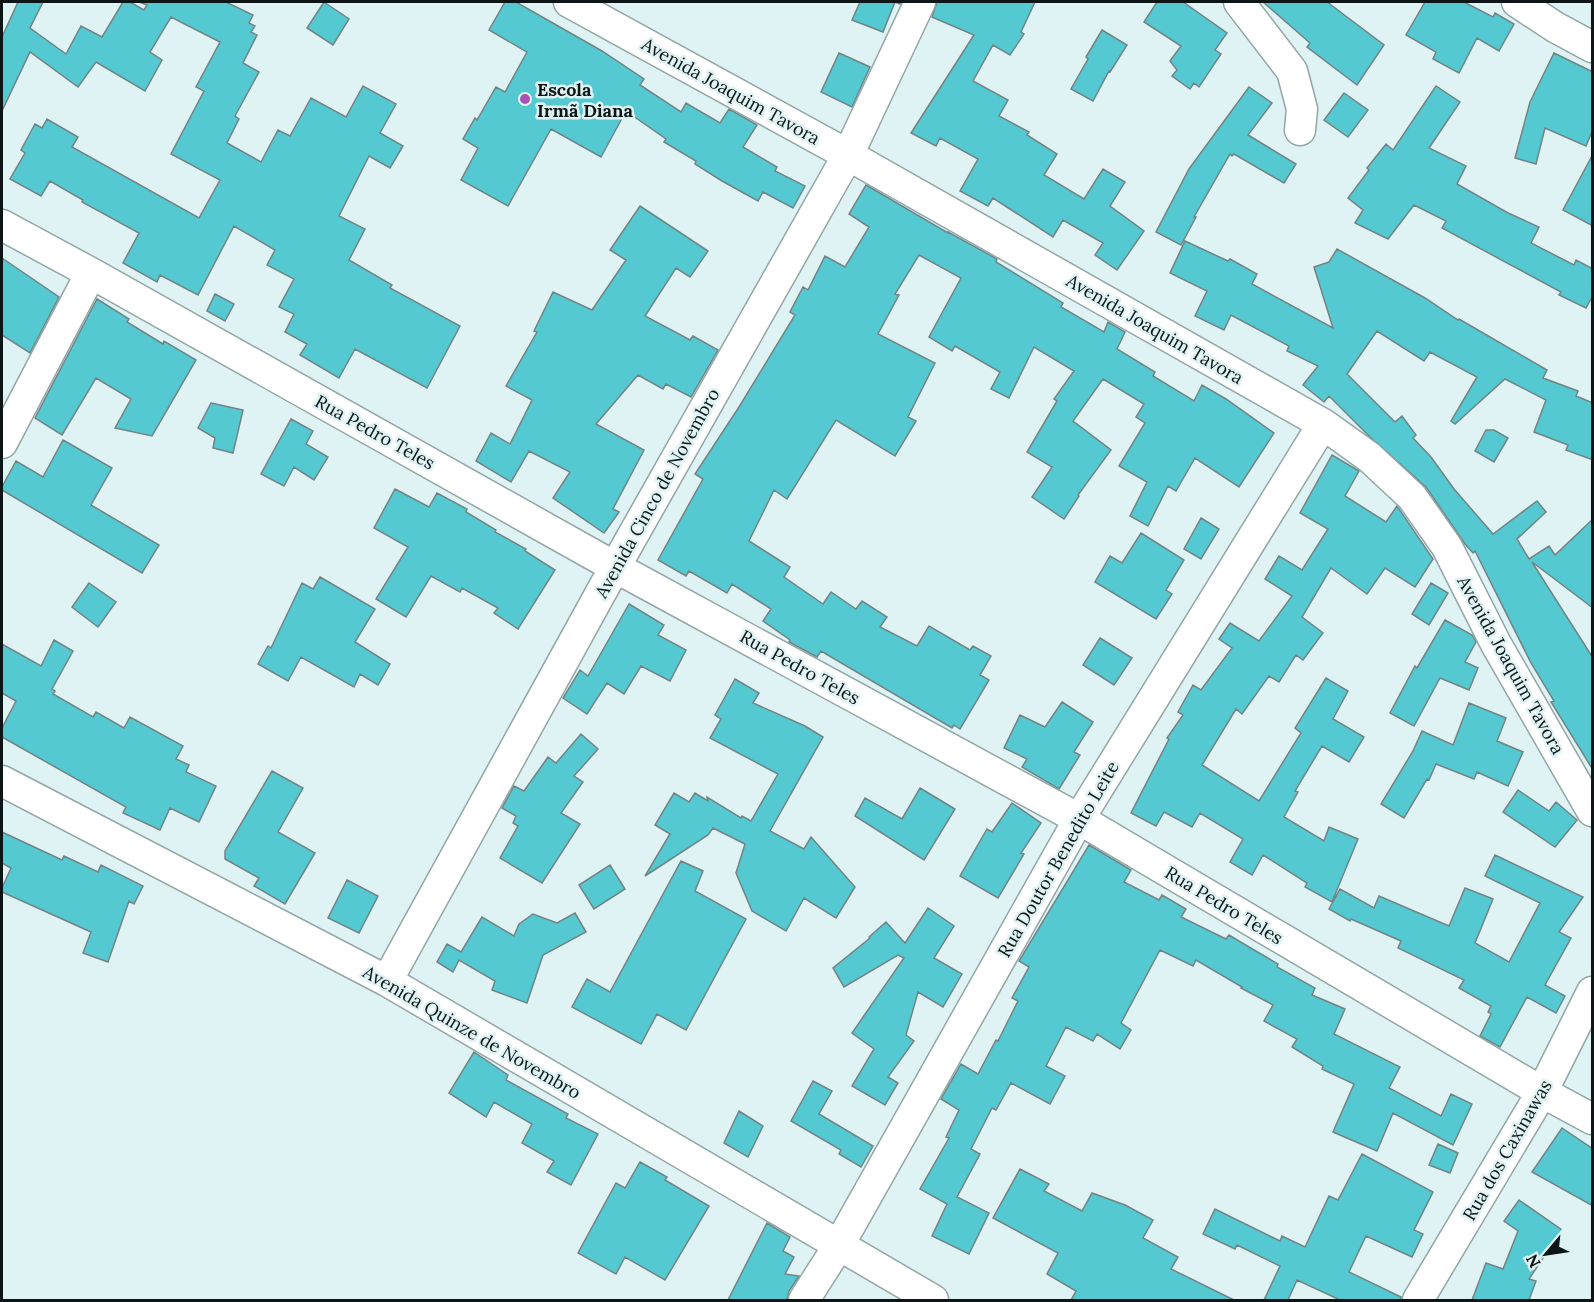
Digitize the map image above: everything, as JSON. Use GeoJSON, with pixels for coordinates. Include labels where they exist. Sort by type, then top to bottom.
{"type":"FeatureCollection","features":[{"type":"Feature","properties":{"kind":"street","name":"Avenida Joaquim Tavora"},"geometry":{"type":"LineString","coordinates":[[569,2],[848,155],[1323,424],[1369,457],[1412,497],[1447,547],[1496,644],[1593,811]]}},
{"type":"Feature","properties":{"kind":"street","name":"Avenida Cinco de Novembro"},"geometry":{"type":"LineString","coordinates":[[387,981],[615,567],[848,155],[920,2]]}},
{"type":"Feature","properties":{"kind":"street"},"geometry":{"type":"LineString","coordinates":[[1239,2],[1292,71],[1302,109],[1300,130]]}},
{"type":"Feature","properties":{"kind":"street"},"geometry":{"type":"LineString","coordinates":[[1517,2],[1555,27],[1593,47]]}},
{"type":"Feature","properties":{"kind":"street","name":"Rua Pedro Teles"},"geometry":{"type":"LineString","coordinates":[[2,225],[615,567],[1079,819],[1542,1092],[1593,1119]]}},
{"type":"Feature","properties":{"kind":"street"},"geometry":{"type":"LineString","coordinates":[[2,443],[91,273]]}},
{"type":"Feature","properties":{"kind":"street","name":"Rua Doutor Benedito Leite"},"geometry":{"type":"LineString","coordinates":[[804,1300],[838,1245],[1079,819],[1323,424]]}},
{"type":"Feature","properties":{"kind":"street","name":"Avenida Quinze de Novembro"},"geometry":{"type":"LineString","coordinates":[[2,781],[387,981],[933,1300]]}},
{"type":"Feature","properties":{"kind":"street","name":"Rua dos Caxinawas"},"geometry":{"type":"LineString","coordinates":[[1418,1300],[1542,1092],[1592,995]]}},
{"type":"Feature","properties":{"kind":"building"},"geometry":{"type":"Polygon","coordinates":[[[18,2],[43,2],[30,28],[66,54],[81,26],[102,37],[123,2],[130,2],[144,10],[147,5],[139,2],[226,2],[253,15],[249,23],[255,26],[251,32],[257,35],[243,63],[259,72],[235,116],[239,119],[227,143],[261,162],[278,130],[290,136],[311,98],[346,117],[363,86],[396,104],[380,133],[403,146],[390,168],[369,156],[339,216],[365,229],[349,260],[392,285],[390,288],[460,326],[427,388],[355,349],[339,378],[300,355],[307,344],[285,332],[294,314],[279,307],[294,279],[267,265],[275,250],[234,226],[198,295],[160,275],[157,282],[123,263],[139,233],[82,202],[83,200],[50,181],[41,196],[10,179],[25,153],[21,150],[35,124],[42,128],[47,119],[78,137],[72,147],[199,218],[220,180],[171,154],[204,91],[196,87],[220,42],[171,17],[150,52],[162,60],[145,91],[96,62],[78,87],[30,52],[2,111],[2,37],[18,2]]]}},
{"type":"Feature","properties":{"kind":"building"},"geometry":{"type":"Polygon","coordinates":[[[324,2],[349,19],[333,45],[307,28],[324,2]]]}},
{"type":"Feature","properties":{"kind":"building"},"geometry":{"type":"Polygon","coordinates":[[[505,2],[516,2],[602,51],[644,79],[640,85],[681,112],[686,103],[720,123],[729,109],[757,125],[743,147],[777,167],[775,171],[805,186],[793,208],[763,192],[758,201],[722,181],[695,164],[696,161],[664,142],[666,139],[626,111],[601,157],[551,129],[508,206],[461,180],[478,148],[463,139],[496,87],[505,92],[527,52],[489,30],[505,2]]]}},
{"type":"Feature","properties":{"kind":"building"},"geometry":{"type":"Polygon","coordinates":[[[860,2],[895,2],[883,32],[852,20],[860,2]]]}},
{"type":"Feature","properties":{"kind":"building"},"geometry":{"type":"Polygon","coordinates":[[[937,2],[1035,2],[1021,32],[1024,34],[1010,55],[993,45],[973,81],[1008,100],[999,116],[1029,132],[1027,135],[1057,154],[1044,175],[1084,199],[1103,169],[1125,182],[1110,206],[1144,231],[1117,270],[1095,255],[1103,243],[1063,220],[1053,237],[993,198],[988,206],[960,191],[978,159],[940,138],[936,146],[911,133],[974,35],[932,17],[937,2]]]}},
{"type":"Feature","properties":{"kind":"building"},"geometry":{"type":"Polygon","coordinates":[[[1157,2],[1183,2],[1227,33],[1215,50],[1221,54],[1199,87],[1194,83],[1190,89],[1172,76],[1177,70],[1170,61],[1181,46],[1144,22],[1157,2]]]}},
{"type":"Feature","properties":{"kind":"building"},"geometry":{"type":"Polygon","coordinates":[[[1263,2],[1327,2],[1384,45],[1357,85],[1307,47],[1310,43],[1263,2]]]}},
{"type":"Feature","properties":{"kind":"building"},"geometry":{"type":"Polygon","coordinates":[[[1425,2],[1464,2],[1493,17],[1495,13],[1514,24],[1499,51],[1477,38],[1459,73],[1433,59],[1436,52],[1406,35],[1425,2]]]}},
{"type":"Feature","properties":{"kind":"building"},"geometry":{"type":"Polygon","coordinates":[[[1102,30],[1127,45],[1109,71],[1093,101],[1071,89],[1102,30]]]}},
{"type":"Feature","properties":{"kind":"building"},"geometry":{"type":"Polygon","coordinates":[[[839,53],[870,67],[852,107],[821,92],[839,53]]]}},
{"type":"Feature","properties":{"kind":"building"},"geometry":{"type":"Polygon","coordinates":[[[1554,53],[1593,72],[1593,129],[1586,146],[1545,128],[1536,164],[1515,158],[1530,102],[1554,53]]]}},
{"type":"Feature","properties":{"kind":"building"},"geometry":{"type":"Polygon","coordinates":[[[1436,86],[1460,102],[1429,148],[1466,166],[1457,184],[1508,213],[1539,227],[1531,243],[1574,265],[1576,260],[1593,269],[1593,295],[1586,308],[1559,295],[1561,292],[1442,228],[1446,221],[1414,205],[1388,239],[1355,223],[1363,210],[1348,198],[1386,144],[1393,150],[1436,86]]]}},
{"type":"Feature","properties":{"kind":"building"},"geometry":{"type":"Polygon","coordinates":[[[1249,87],[1272,103],[1248,135],[1296,164],[1284,183],[1234,154],[1232,156],[1230,154],[1194,217],[1196,217],[1181,245],[1156,232],[1189,169],[1249,87]]]}},
{"type":"Feature","properties":{"kind":"building"},"geometry":{"type":"Polygon","coordinates":[[[1344,93],[1368,110],[1348,137],[1324,120],[1344,93]]]}},
{"type":"Feature","properties":{"kind":"building"},"geometry":{"type":"Polygon","coordinates":[[[1593,154],[1593,226],[1563,210],[1593,154]]]}},
{"type":"Feature","properties":{"kind":"building"},"geometry":{"type":"Polygon","coordinates":[[[866,185],[997,259],[996,262],[1063,303],[1061,307],[1104,332],[1108,322],[1125,332],[1117,349],[1155,372],[1153,376],[1194,401],[1202,385],[1274,433],[1239,487],[1195,458],[1176,491],[1168,486],[1148,526],[1130,516],[1147,482],[1119,466],[1145,423],[1136,417],[1144,404],[1103,379],[1073,421],[1111,450],[1078,495],[1064,519],[1032,497],[1052,467],[1027,452],[1057,401],[1054,399],[1074,371],[1034,347],[1009,398],[991,389],[1000,372],[955,346],[952,351],[929,337],[961,278],[919,255],[895,294],[899,295],[878,334],[935,363],[908,417],[916,421],[895,456],[836,420],[787,499],[774,490],[749,541],[790,567],[784,577],[823,604],[831,592],[856,609],[862,601],[887,617],[880,627],[917,646],[929,626],[970,650],[973,646],[991,656],[980,675],[989,680],[960,729],[954,725],[952,728],[821,651],[817,657],[789,642],[790,640],[763,621],[771,609],[732,584],[727,593],[689,571],[686,576],[658,560],[703,479],[695,474],[795,315],[790,312],[803,287],[808,290],[825,256],[845,267],[869,227],[849,214],[866,185]]]}},
{"type":"Feature","properties":{"kind":"building"},"geometry":{"type":"Polygon","coordinates":[[[640,206],[708,251],[690,277],[676,268],[645,316],[690,340],[693,336],[718,350],[691,397],[666,384],[663,389],[638,375],[596,424],[644,450],[613,509],[619,512],[604,533],[553,498],[570,472],[529,451],[511,482],[476,461],[491,433],[510,444],[532,400],[506,386],[537,332],[534,331],[553,292],[592,310],[626,260],[610,250],[640,206]]]}},
{"type":"Feature","properties":{"kind":"building"},"geometry":{"type":"Polygon","coordinates":[[[1185,241],[1228,261],[1230,259],[1257,274],[1252,284],[1333,328],[1314,267],[1329,262],[1337,249],[1547,370],[1543,378],[1578,391],[1576,396],[1593,403],[1593,460],[1566,450],[1568,445],[1534,432],[1546,400],[1505,379],[1455,424],[1451,421],[1477,377],[1430,352],[1424,361],[1377,331],[1347,374],[1395,422],[1402,416],[1416,435],[1413,438],[1493,534],[1537,501],[1546,512],[1517,539],[1529,559],[1549,546],[1555,555],[1593,519],[1593,608],[1532,562],[1593,658],[1593,770],[1551,702],[1554,701],[1531,663],[1475,551],[1473,553],[1465,544],[1426,487],[1370,437],[1329,396],[1324,402],[1303,385],[1318,366],[1287,351],[1289,346],[1231,315],[1224,330],[1195,316],[1207,291],[1170,273],[1185,241]]]}},
{"type":"Feature","properties":{"kind":"building"},"geometry":{"type":"Polygon","coordinates":[[[2,258],[59,297],[30,353],[2,335],[2,258]]]}},
{"type":"Feature","properties":{"kind":"building"},"geometry":{"type":"Polygon","coordinates":[[[215,294],[234,304],[225,321],[207,311],[215,294]]]}},
{"type":"Feature","properties":{"kind":"building"},"geometry":{"type":"Polygon","coordinates":[[[97,299],[129,319],[127,322],[163,344],[164,341],[196,360],[152,436],[115,428],[131,399],[96,378],[62,435],[35,418],[97,299]]]}},
{"type":"Feature","properties":{"kind":"building"},"geometry":{"type":"Polygon","coordinates":[[[211,403],[243,410],[233,453],[213,448],[215,438],[198,428],[211,403]]]}},
{"type":"Feature","properties":{"kind":"building"},"geometry":{"type":"Polygon","coordinates":[[[291,419],[313,431],[306,444],[328,457],[314,480],[294,467],[284,486],[261,474],[291,419]]]}},
{"type":"Feature","properties":{"kind":"building"},"geometry":{"type":"Polygon","coordinates":[[[1486,430],[1494,430],[1508,438],[1494,462],[1475,451],[1486,430]]]}},
{"type":"Feature","properties":{"kind":"building"},"geometry":{"type":"Polygon","coordinates":[[[63,440],[112,468],[91,505],[159,545],[142,573],[2,490],[16,461],[43,477],[63,440]]]}},
{"type":"Feature","properties":{"kind":"building"},"geometry":{"type":"Polygon","coordinates":[[[1332,455],[1359,471],[1345,496],[1386,522],[1397,506],[1433,559],[1415,587],[1385,568],[1367,594],[1331,568],[1302,617],[1323,633],[1303,660],[1296,655],[1279,682],[1269,676],[1242,714],[1236,709],[1202,765],[1259,801],[1301,733],[1295,728],[1326,678],[1348,691],[1333,719],[1364,737],[1349,762],[1322,746],[1295,791],[1298,792],[1284,817],[1324,841],[1329,827],[1358,839],[1332,902],[1305,887],[1307,883],[1263,855],[1252,875],[1230,862],[1243,839],[1200,813],[1192,827],[1164,812],[1156,826],[1131,813],[1169,739],[1167,738],[1183,715],[1178,712],[1193,685],[1201,690],[1232,648],[1219,639],[1230,623],[1259,641],[1292,596],[1265,579],[1279,556],[1302,570],[1328,529],[1300,513],[1332,455]]]}},
{"type":"Feature","properties":{"kind":"building"},"geometry":{"type":"Polygon","coordinates":[[[395,489],[429,507],[437,493],[467,509],[466,512],[555,570],[518,629],[494,613],[498,608],[462,588],[460,592],[431,576],[406,617],[376,599],[408,547],[374,528],[395,489]]]}},
{"type":"Feature","properties":{"kind":"building"},"geometry":{"type":"Polygon","coordinates":[[[1201,518],[1219,529],[1201,559],[1184,549],[1201,518]]]}},
{"type":"Feature","properties":{"kind":"building"},"geometry":{"type":"Polygon","coordinates":[[[1141,533],[1184,560],[1166,590],[1172,594],[1156,619],[1095,582],[1110,556],[1122,563],[1141,533]]]}},
{"type":"Feature","properties":{"kind":"building"},"geometry":{"type":"Polygon","coordinates":[[[320,577],[375,609],[355,642],[390,664],[378,685],[360,674],[354,687],[301,657],[288,681],[258,664],[268,646],[271,648],[302,583],[313,589],[320,577]]]}},
{"type":"Feature","properties":{"kind":"building"},"geometry":{"type":"Polygon","coordinates":[[[89,583],[116,602],[98,627],[72,607],[89,583]]]}},
{"type":"Feature","properties":{"kind":"building"},"geometry":{"type":"Polygon","coordinates":[[[1431,583],[1448,593],[1429,625],[1412,614],[1431,583]]]}},
{"type":"Feature","properties":{"kind":"building"},"geometry":{"type":"Polygon","coordinates":[[[629,604],[664,625],[658,635],[686,650],[670,681],[641,666],[624,694],[607,683],[587,714],[563,698],[580,670],[588,676],[629,604]]]}},
{"type":"Feature","properties":{"kind":"building"},"geometry":{"type":"Polygon","coordinates":[[[1445,620],[1472,635],[1476,642],[1465,662],[1478,668],[1469,690],[1440,678],[1414,726],[1390,713],[1415,666],[1417,668],[1445,620]]]}},
{"type":"Feature","properties":{"kind":"building"},"geometry":{"type":"Polygon","coordinates":[[[1100,638],[1132,658],[1114,685],[1083,665],[1100,638]]]}},
{"type":"Feature","properties":{"kind":"building"},"geometry":{"type":"Polygon","coordinates":[[[54,640],[73,651],[52,689],[55,691],[53,694],[93,717],[96,712],[124,728],[130,717],[183,746],[176,759],[189,765],[186,772],[216,786],[199,822],[170,808],[160,830],[123,813],[126,807],[2,737],[2,728],[16,701],[2,693],[2,644],[41,666],[54,640]]]}},
{"type":"Feature","properties":{"kind":"building"},"geometry":{"type":"Polygon","coordinates":[[[735,679],[759,693],[753,703],[805,726],[823,737],[770,831],[804,849],[811,837],[855,887],[836,918],[804,898],[786,931],[752,911],[736,873],[745,844],[713,828],[708,835],[645,876],[670,834],[655,825],[674,793],[689,802],[695,793],[708,801],[707,797],[741,818],[742,816],[751,821],[778,774],[710,738],[721,719],[715,715],[735,679]]]}},
{"type":"Feature","properties":{"kind":"building"},"geometry":{"type":"Polygon","coordinates":[[[1062,702],[1093,722],[1074,752],[1080,755],[1059,789],[1022,767],[1027,759],[1004,748],[1020,715],[1045,727],[1062,702]]]}},
{"type":"Feature","properties":{"kind":"building"},"geometry":{"type":"Polygon","coordinates":[[[1469,703],[1506,718],[1497,741],[1523,752],[1508,786],[1477,772],[1474,779],[1436,764],[1429,780],[1427,779],[1404,818],[1381,804],[1413,751],[1422,731],[1453,745],[1469,703]]]}},
{"type":"Feature","properties":{"kind":"building"},"geometry":{"type":"Polygon","coordinates":[[[581,734],[598,749],[574,776],[583,782],[561,813],[580,824],[542,883],[500,858],[518,826],[513,823],[516,816],[502,808],[514,786],[524,791],[548,757],[556,763],[581,734]]]}},
{"type":"Feature","properties":{"kind":"building"},"geometry":{"type":"Polygon","coordinates":[[[272,771],[303,788],[278,832],[315,853],[285,904],[254,886],[259,878],[225,859],[225,851],[272,771]]]}},
{"type":"Feature","properties":{"kind":"building"},"geometry":{"type":"Polygon","coordinates":[[[920,788],[955,809],[924,860],[855,816],[865,798],[902,819],[920,788]]]}},
{"type":"Feature","properties":{"kind":"building"},"geometry":{"type":"Polygon","coordinates":[[[1518,790],[1549,811],[1556,802],[1577,820],[1555,847],[1503,812],[1518,790]]]}},
{"type":"Feature","properties":{"kind":"building"},"geometry":{"type":"Polygon","coordinates":[[[1012,803],[1041,823],[1021,853],[1024,854],[998,898],[960,876],[987,829],[992,832],[1012,803]]]}},
{"type":"Feature","properties":{"kind":"building"},"geometry":{"type":"Polygon","coordinates":[[[2,832],[62,860],[64,856],[98,872],[101,865],[143,886],[134,904],[129,901],[108,962],[83,953],[91,932],[2,892],[11,868],[2,863],[2,832]]]}},
{"type":"Feature","properties":{"kind":"building"},"geometry":{"type":"Polygon","coordinates":[[[1089,845],[1131,870],[1124,882],[1159,900],[1162,895],[1186,909],[1181,917],[1226,939],[1229,935],[1278,964],[1277,967],[1315,988],[1312,995],[1345,1009],[1334,1034],[1400,1067],[1389,1088],[1441,1116],[1451,1094],[1472,1104],[1453,1145],[1393,1113],[1377,1151],[1333,1132],[1354,1084],[1322,1069],[1323,1066],[1292,1047],[1297,1039],[1264,1021],[1273,1005],[1196,960],[1193,966],[1160,950],[1121,1023],[1131,1030],[1120,1049],[1097,1034],[1093,1041],[1066,1027],[1046,1066],[1065,1076],[1050,1104],[1011,1083],[996,1110],[992,1108],[971,1149],[980,1154],[957,1197],[989,1213],[969,1254],[932,1236],[947,1204],[920,1189],[949,1138],[946,1137],[959,1110],[941,1099],[961,1064],[978,1074],[996,1040],[998,1041],[1018,1001],[1012,998],[1029,967],[1019,961],[1089,845]]]}},
{"type":"Feature","properties":{"kind":"building"},"geometry":{"type":"Polygon","coordinates":[[[1495,855],[1583,897],[1559,932],[1571,938],[1545,985],[1565,996],[1556,1013],[1527,997],[1500,1047],[1480,1036],[1491,1014],[1488,1012],[1491,1006],[1459,988],[1464,980],[1398,948],[1401,941],[1351,919],[1350,921],[1329,909],[1340,889],[1374,908],[1379,896],[1449,926],[1465,888],[1493,899],[1475,943],[1509,962],[1540,903],[1485,876],[1495,855]]]}},
{"type":"Feature","properties":{"kind":"building"},"geometry":{"type":"Polygon","coordinates":[[[681,861],[703,871],[695,891],[746,919],[686,1030],[657,1014],[641,1044],[572,1007],[587,979],[610,992],[681,861]]]}},
{"type":"Feature","properties":{"kind":"building"},"geometry":{"type":"Polygon","coordinates":[[[610,865],[625,889],[594,909],[579,885],[610,865]]]}},
{"type":"Feature","properties":{"kind":"building"},"geometry":{"type":"Polygon","coordinates":[[[347,880],[378,896],[359,933],[328,918],[347,880]]]}},
{"type":"Feature","properties":{"kind":"building"},"geometry":{"type":"Polygon","coordinates":[[[928,908],[954,926],[934,958],[962,974],[943,1007],[918,992],[906,1035],[914,1041],[888,1077],[898,1083],[885,1105],[852,1086],[874,1049],[852,1033],[904,958],[898,955],[844,987],[833,968],[886,922],[905,943],[928,908]]]}},
{"type":"Feature","properties":{"kind":"building"},"geometry":{"type":"Polygon","coordinates":[[[575,913],[586,932],[543,955],[527,1003],[492,990],[495,981],[459,960],[453,972],[437,962],[447,944],[461,952],[482,917],[514,936],[519,924],[533,914],[557,923],[575,913]]]}},
{"type":"Feature","properties":{"kind":"building"},"geometry":{"type":"Polygon","coordinates":[[[474,1052],[508,1075],[506,1080],[568,1114],[566,1118],[598,1134],[571,1185],[547,1172],[554,1161],[522,1143],[532,1124],[494,1102],[486,1117],[449,1093],[474,1052]]]}},
{"type":"Feature","properties":{"kind":"building"},"geometry":{"type":"Polygon","coordinates":[[[813,1081],[832,1091],[819,1114],[873,1146],[861,1167],[839,1154],[841,1150],[791,1121],[813,1081]]]}},
{"type":"Feature","properties":{"kind":"building"},"geometry":{"type":"Polygon","coordinates":[[[739,1111],[763,1126],[748,1157],[724,1143],[739,1111]]]}},
{"type":"Feature","properties":{"kind":"building"},"geometry":{"type":"Polygon","coordinates":[[[1562,1128],[1593,1149],[1593,1206],[1532,1172],[1562,1128]]]}},
{"type":"Feature","properties":{"kind":"building"},"geometry":{"type":"Polygon","coordinates":[[[1438,1144],[1458,1153],[1450,1173],[1429,1165],[1438,1144]]]}},
{"type":"Feature","properties":{"kind":"building"},"geometry":{"type":"Polygon","coordinates":[[[1362,1154],[1433,1192],[1414,1230],[1423,1234],[1412,1257],[1366,1236],[1349,1272],[1401,1297],[1401,1300],[1340,1300],[1297,1280],[1288,1300],[1264,1300],[1280,1266],[1237,1245],[1235,1249],[1203,1234],[1215,1209],[1280,1241],[1282,1236],[1305,1247],[1329,1196],[1338,1200],[1362,1154]]]}},
{"type":"Feature","properties":{"kind":"building"},"geometry":{"type":"Polygon","coordinates":[[[640,1162],[667,1177],[665,1180],[709,1206],[665,1280],[625,1257],[616,1274],[578,1253],[616,1183],[625,1188],[640,1162]]]}},
{"type":"Feature","properties":{"kind":"building"},"geometry":{"type":"Polygon","coordinates":[[[1020,1169],[1049,1184],[1044,1191],[1082,1211],[1092,1193],[1125,1205],[1153,1220],[1143,1238],[1178,1257],[1171,1269],[1234,1300],[1071,1300],[1076,1291],[1047,1274],[1058,1253],[993,1218],[1020,1169]]]}},
{"type":"Feature","properties":{"kind":"building"},"geometry":{"type":"Polygon","coordinates":[[[1519,1200],[1562,1230],[1529,1279],[1536,1281],[1529,1300],[1472,1300],[1486,1263],[1503,1269],[1518,1231],[1504,1221],[1519,1200]]]}},
{"type":"Feature","properties":{"kind":"building"},"geometry":{"type":"Polygon","coordinates":[[[767,1223],[790,1237],[783,1251],[794,1257],[785,1274],[799,1276],[789,1291],[787,1300],[728,1300],[767,1223]]]}},
{"type":"Feature","properties":{"kind":"place","name":"Escola Irmã Diana"},"geometry":{"type":"Point","coordinates":[525,99]}}]}
